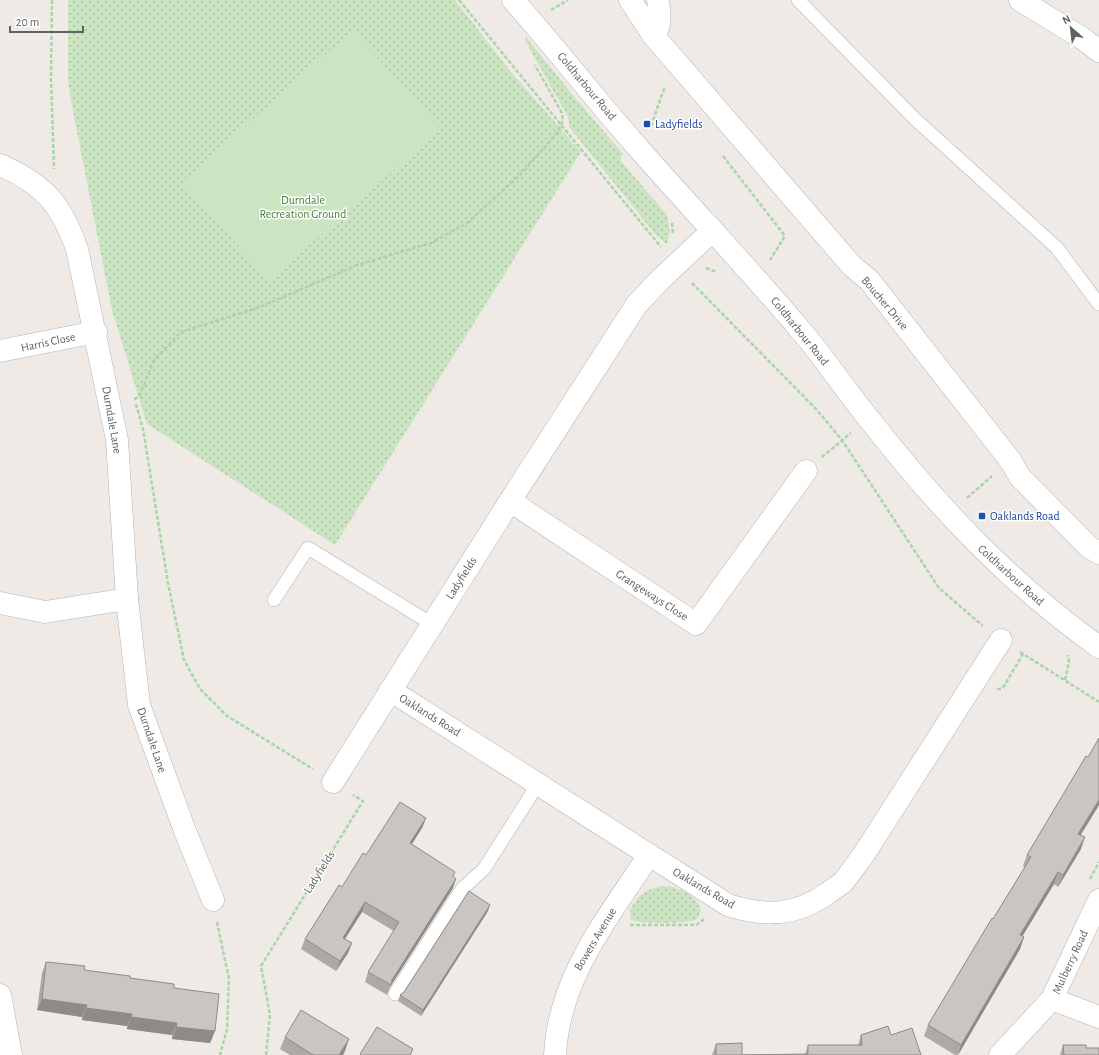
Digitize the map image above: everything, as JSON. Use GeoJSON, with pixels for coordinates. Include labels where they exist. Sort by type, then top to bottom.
{"type":"FeatureCollection","features":[{"type":"Feature","properties":{"kind":"street","name":"Coldharbour Road"},"geometry":{"type":"LineString","coordinates":[[513,0],[640,150],[713,230],[809,340],[869,420],[922,485],[990,558],[1022,588],[1099,647]]}},
{"type":"Feature","properties":{"kind":"street","name":"Boucher Drive"},"geometry":{"type":"LineString","coordinates":[[630,0],[653,35],[852,266],[869,280],[1010,460],[1020,476],[1089,547],[1099,554]]}},
{"type":"Feature","properties":{"kind":"street"},"geometry":{"type":"LineString","coordinates":[[653,35],[658,29],[659,24],[658,0]]}},
{"type":"Feature","properties":{"kind":"street"},"geometry":{"type":"LineString","coordinates":[[1020,0],[1082,38],[1099,51]]}},
{"type":"Feature","properties":{"kind":"street","name":"Durndale Lane"},"geometry":{"type":"LineString","coordinates":[[0,165],[20,174],[37,186],[55,203],[68,224],[77,249],[96,332],[117,440],[127,598],[140,705],[184,831],[213,900]]}},
{"type":"Feature","properties":{"kind":"street","name":"Ladyfields"},"geometry":{"type":"LineString","coordinates":[[333,782],[510,501],[637,304],[663,277],[713,230]]}},
{"type":"Feature","properties":{"kind":"street","name":"Harris Close"},"geometry":{"type":"LineString","coordinates":[[0,351],[96,332]]}},
{"type":"Feature","properties":{"kind":"street","name":"Grangeways Close"},"geometry":{"type":"LineString","coordinates":[[510,501],[696,624],[806,471]]}},
{"type":"Feature","properties":{"kind":"street"},"geometry":{"type":"LineString","coordinates":[[0,603],[45,612],[127,598]]}},
{"type":"Feature","properties":{"kind":"street","name":"Oaklands Road"},"geometry":{"type":"LineString","coordinates":[[390,690],[728,904],[749,912],[773,913],[795,910],[817,901],[842,883],[864,854],[1001,640]]}},
{"type":"Feature","properties":{"kind":"street","name":"Bowers Avenue"},"geometry":{"type":"LineString","coordinates":[[555,1055],[562,1011],[571,982],[581,959],[649,855]]}},
{"type":"Feature","properties":{"kind":"street","name":"Mulberry Road"},"geometry":{"type":"LineString","coordinates":[[1000,1055],[1052,999],[1099,900]]}},
{"type":"Feature","properties":{"kind":"street"},"geometry":{"type":"LineString","coordinates":[[0,995],[11,1055]]}},
{"type":"Feature","properties":{"kind":"street"},"geometry":{"type":"LineString","coordinates":[[1052,999],[1099,1017]]}},
{"type":"Feature","properties":{"kind":"lane"},"geometry":{"type":"LineString","coordinates":[[798,0],[915,119],[1057,248],[1099,304]]}},
{"type":"Feature","properties":{"kind":"lane"},"geometry":{"type":"LineString","coordinates":[[274,600],[308,548],[432,624]]}},
{"type":"Feature","properties":{"kind":"lane"},"geometry":{"type":"LineString","coordinates":[[395,994],[462,888],[484,869],[538,784]]}},
{"type":"Feature","properties":{"kind":"path"},"geometry":{"type":"LineString","coordinates":[[52,0],[51,78],[55,203]]}},
{"type":"Feature","properties":{"kind":"path"},"geometry":{"type":"LineString","coordinates":[[458,0],[665,252]]}},
{"type":"Feature","properties":{"kind":"path"},"geometry":{"type":"LineString","coordinates":[[134,399],[139,397],[154,360],[181,332],[260,307],[346,269],[430,243],[456,230],[493,200],[520,175],[558,132],[561,124],[562,113],[532,60]]}},
{"type":"Feature","properties":{"kind":"path"},"geometry":{"type":"LineString","coordinates":[[671,219],[673,229],[672,240]]}},
{"type":"Feature","properties":{"kind":"path","name":"Durndale Lane"},"geometry":{"type":"LineString","coordinates":[[130,394],[134,399],[143,429],[168,583],[184,660],[200,689],[227,716],[333,782]]}},
{"type":"Feature","properties":{"kind":"path"},"geometry":{"type":"LineString","coordinates":[[806,471],[842,440],[869,420]]}},
{"type":"Feature","properties":{"kind":"path"},"geometry":{"type":"LineString","coordinates":[[842,440],[939,588],[1001,640],[1099,702]]}},
{"type":"Feature","properties":{"kind":"path"},"geometry":{"type":"LineString","coordinates":[[994,689],[1001,689],[1004,686],[1022,654]]}},
{"type":"Feature","properties":{"kind":"path","name":"Ladyfields"},"geometry":{"type":"LineString","coordinates":[[266,1055],[270,1015],[261,966],[363,801],[333,782]]}},
{"type":"Feature","properties":{"kind":"path"},"geometry":{"type":"LineString","coordinates":[[213,900],[229,979],[226,1029],[220,1055]]}},
{"type":"Feature","properties":{"kind":"path"},"geometry":{"type":"LineString","coordinates":[[627,924],[696,925],[710,915]]}},
{"type":"Feature","properties":{"kind":"green space","name":"Durndale Recreation Ground"},"geometry":{"type":"Polygon","coordinates":[[[68,0],[455,0],[511,72],[581,152],[335,545],[147,424],[112,310],[71,101],[68,79],[68,0]]]}},
{"type":"Feature","properties":{"kind":"green space"},"geometry":{"type":"Polygon","coordinates":[[[353,30],[441,129],[269,281],[182,182],[353,30]]]}},
{"type":"Feature","properties":{"kind":"green space"},"geometry":{"type":"Polygon","coordinates":[[[526,37],[623,154],[620,160],[667,215],[670,231],[667,244],[656,235],[569,127],[569,119],[525,40],[526,37]]]}},
{"type":"Feature","properties":{"kind":"green space"},"geometry":{"type":"Polygon","coordinates":[[[670,886],[681,890],[696,901],[701,911],[697,919],[685,922],[665,923],[631,920],[630,911],[639,897],[643,893],[653,888],[670,886]]]}},
{"type":"Feature","properties":{"kind":"building"},"geometry":{"type":"Polygon","coordinates":[[[1099,738],[1099,800],[1078,834],[1085,837],[1063,875],[1058,872],[1020,935],[1024,937],[961,1045],[928,1025],[992,918],[993,919],[1031,857],[1027,855],[1086,756],[1088,757],[1099,738]]]}},
{"type":"Feature","properties":{"kind":"building"},"geometry":{"type":"Polygon","coordinates":[[[400,802],[426,818],[410,843],[455,872],[453,876],[456,879],[392,980],[391,985],[368,972],[399,922],[365,902],[343,938],[352,943],[340,961],[305,939],[339,885],[342,887],[363,853],[366,855],[400,802]]]}},
{"type":"Feature","properties":{"kind":"building"},"geometry":{"type":"Polygon","coordinates":[[[469,891],[490,905],[423,1010],[400,995],[404,992],[469,891]]]}},
{"type":"Feature","properties":{"kind":"building"},"geometry":{"type":"Polygon","coordinates":[[[46,962],[85,966],[84,970],[130,976],[130,978],[174,984],[174,988],[219,994],[215,1031],[176,1027],[177,1023],[131,1017],[132,1014],[86,1008],[87,1005],[42,999],[46,962]]]}},
{"type":"Feature","properties":{"kind":"building"},"geometry":{"type":"Polygon","coordinates":[[[301,1010],[349,1039],[339,1055],[313,1055],[285,1037],[301,1010]]]}},
{"type":"Feature","properties":{"kind":"building"},"geometry":{"type":"Polygon","coordinates":[[[888,1026],[891,1035],[912,1028],[921,1055],[742,1055],[808,1054],[808,1045],[862,1045],[861,1035],[888,1026]]]}},
{"type":"Feature","properties":{"kind":"building"},"geometry":{"type":"Polygon","coordinates":[[[377,1027],[413,1049],[410,1055],[360,1054],[377,1027]]]}},
{"type":"Feature","properties":{"kind":"building"},"geometry":{"type":"Polygon","coordinates":[[[742,1043],[742,1055],[716,1055],[716,1044],[742,1043]]]}},
{"type":"Feature","properties":{"kind":"building"},"geometry":{"type":"Polygon","coordinates":[[[1063,1045],[1086,1045],[1086,1048],[1099,1048],[1099,1055],[1064,1055],[1063,1045]]]}},
{"type":"Feature","properties":{"kind":"place","name":"Ladyfields"},"geometry":{"type":"Point","coordinates":[647,124]}},
{"type":"Feature","properties":{"kind":"place","name":"Oaklands Road"},"geometry":{"type":"Point","coordinates":[982,516]}}]}
